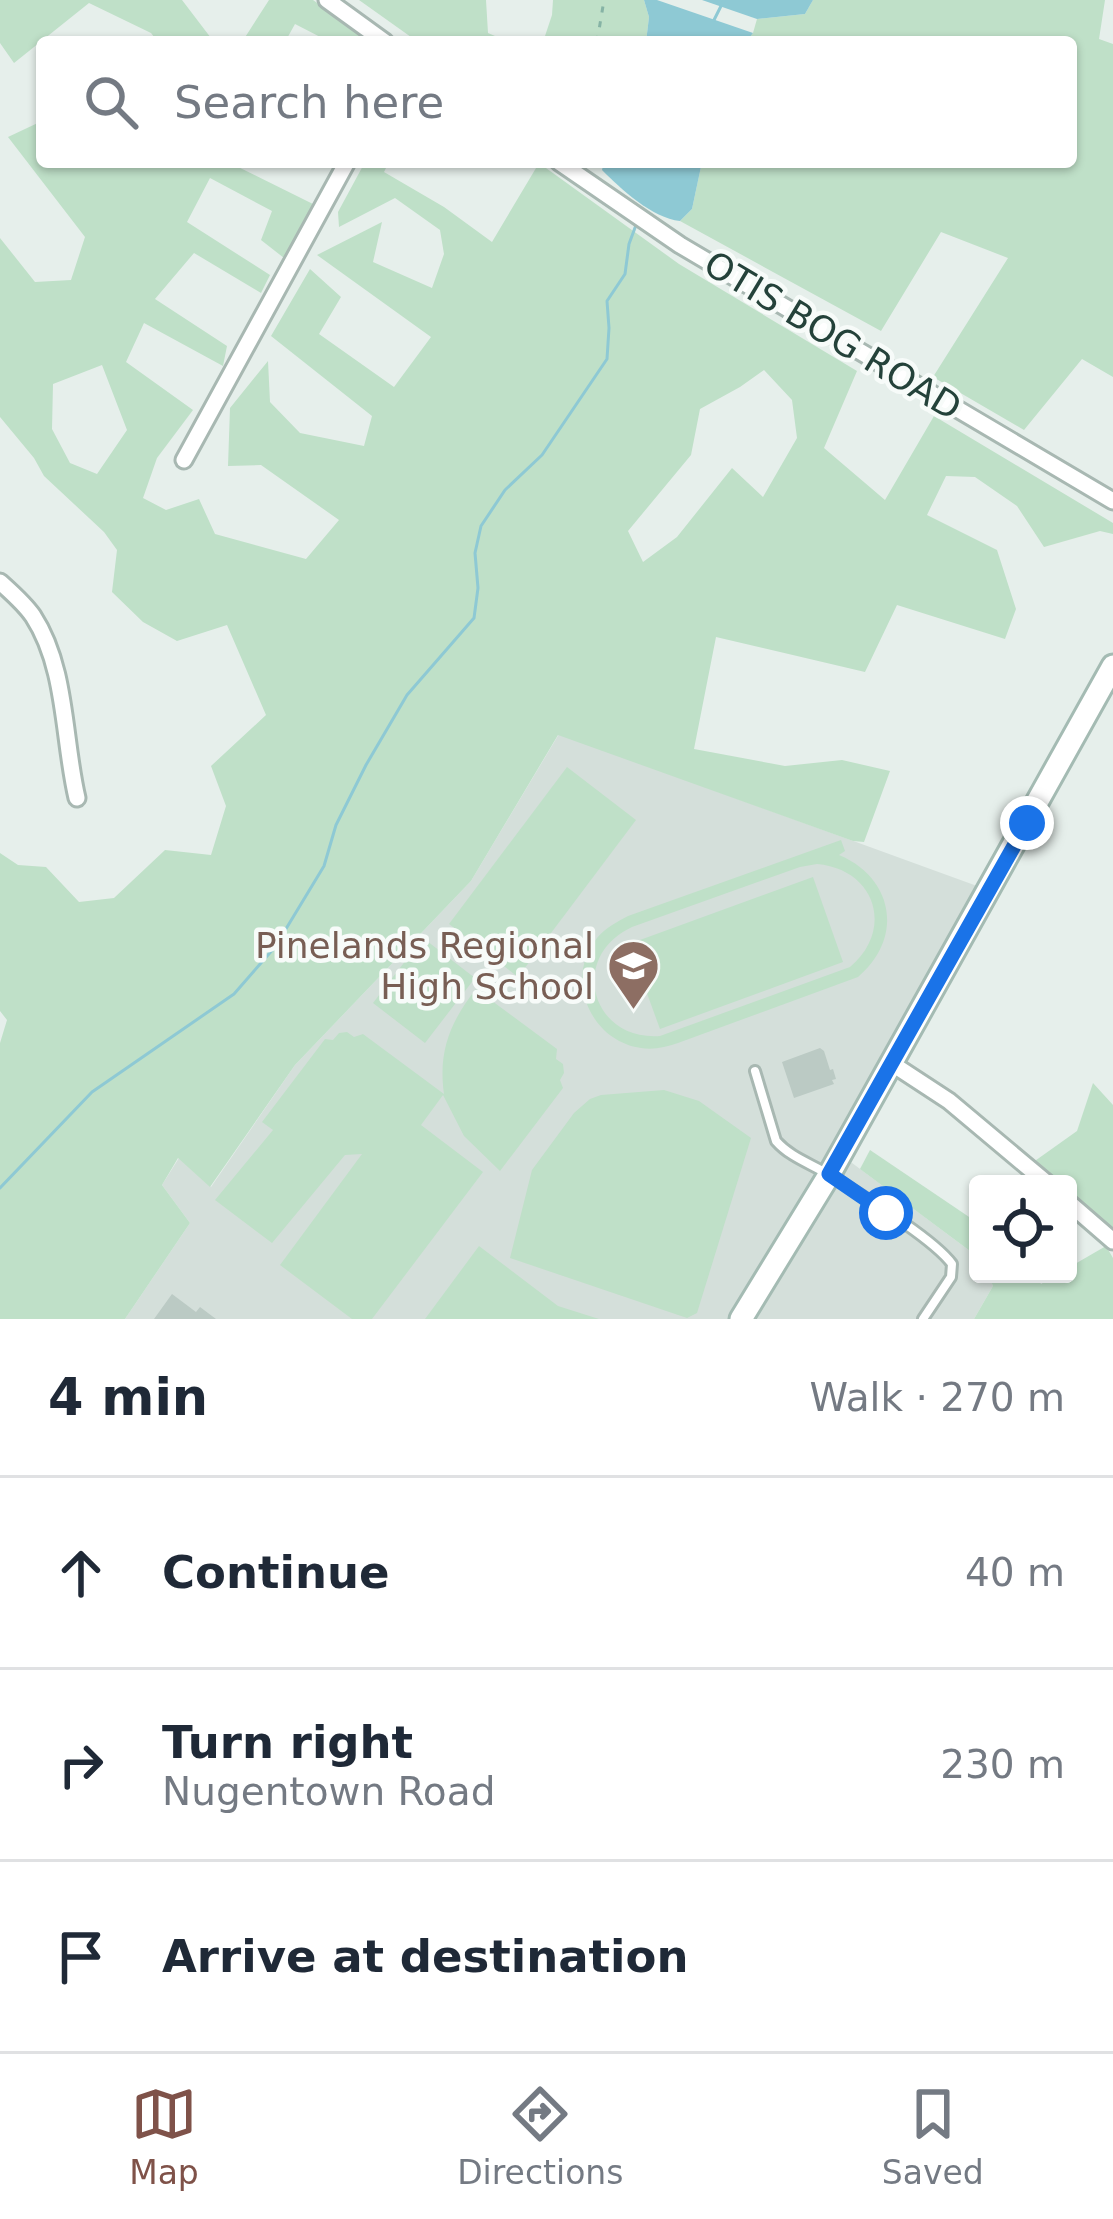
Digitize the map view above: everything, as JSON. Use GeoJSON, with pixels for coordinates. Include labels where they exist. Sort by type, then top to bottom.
{"type":"FeatureCollection","features":[{"type":"Feature","properties":{"kind":"street"},"geometry":{"type":"LineString","coordinates":[[327,0],[377,36]]}},
{"type":"Feature","properties":{"kind":"street"},"geometry":{"type":"LineString","coordinates":[[184,460],[343,168]]}},
{"type":"Feature","properties":{"kind":"street","name":"OTIS BOG ROAD"},"geometry":{"type":"LineString","coordinates":[[567,168],[680,245],[1113,500]]}},
{"type":"Feature","properties":{"kind":"street"},"geometry":{"type":"LineString","coordinates":[[0,582],[31,613],[46,640],[56,671],[77,798]]}},
{"type":"Feature","properties":{"kind":"street"},"geometry":{"type":"LineString","coordinates":[[741,1319],[791,1241],[1113,666]]}},
{"type":"Feature","properties":{"kind":"street"},"geometry":{"type":"LineString","coordinates":[[891,1063],[950,1101],[1037,1175]]}},
{"type":"Feature","properties":{"kind":"street"},"geometry":{"type":"LineString","coordinates":[[1077,1210],[1113,1241]]}},
{"type":"Feature","properties":{"kind":"lane"},"geometry":{"type":"LineString","coordinates":[[754,1071],[776,1141],[944,1253],[952,1264],[951,1277],[922,1319]]}},
{"type":"Feature","properties":{"kind":"path"},"geometry":{"type":"LineString","coordinates":[[598,36],[604,0]]}},
{"type":"Feature","properties":{"kind":"shaded area","name":"Pinelands Regional High School"},"geometry":{"type":"Polygon","coordinates":[[[559,734],[988,890],[840,1154],[969,1250],[969,1283],[993,1286],[974,1319],[125,1319],[190,1223],[162,1185],[179,1158],[211,1187],[295,1065],[471,881],[559,734]]]}},
{"type":"Feature","properties":{"kind":"green space"},"geometry":{"type":"Polygon","coordinates":[[[0,0],[182,0],[209,36],[153,36],[89,3],[48,36],[36,36],[36,45],[14,63],[0,43],[0,0]]]}},
{"type":"Feature","properties":{"kind":"green space"},"geometry":{"type":"Polygon","coordinates":[[[269,0],[313,0],[364,36],[318,36],[295,24],[288,36],[246,36],[269,0]]]}},
{"type":"Feature","properties":{"kind":"green space"},"geometry":{"type":"Polygon","coordinates":[[[359,0],[486,0],[488,33],[495,36],[410,36],[359,0]]]}},
{"type":"Feature","properties":{"kind":"green space"},"geometry":{"type":"Polygon","coordinates":[[[553,0],[644,0],[649,17],[647,36],[545,36],[553,0]]]}},
{"type":"Feature","properties":{"kind":"green space"},"geometry":{"type":"Polygon","coordinates":[[[813,0],[1105,0],[1099,39],[1113,44],[1113,377],[1082,359],[1024,430],[933,377],[1008,258],[941,232],[881,331],[680,221],[692,209],[701,168],[1077,168],[1077,36],[751,36],[757,19],[805,14],[813,0]]]}},
{"type":"Feature","properties":{"kind":"green space"},"geometry":{"type":"Polygon","coordinates":[[[36,124],[36,168],[240,168],[313,204],[284,258],[261,240],[272,211],[210,178],[187,222],[270,275],[261,293],[194,253],[155,299],[227,346],[223,366],[144,323],[126,362],[193,410],[157,458],[143,498],[166,510],[199,499],[215,534],[306,559],[339,520],[261,465],[228,466],[230,408],[268,361],[270,402],[300,433],[364,446],[372,416],[271,336],[310,269],[341,297],[319,334],[394,387],[431,337],[317,255],[382,222],[373,262],[432,288],[444,254],[440,230],[395,198],[339,227],[338,212],[362,168],[386,168],[384,172],[492,242],[536,168],[546,168],[679,264],[857,371],[824,448],[885,500],[934,416],[1113,523],[1113,534],[1100,531],[1044,547],[1017,506],[975,477],[946,476],[927,515],[997,550],[1016,609],[1005,639],[897,605],[865,672],[716,637],[694,749],[785,766],[842,760],[890,771],[864,842],[558,735],[471,881],[295,1065],[210,1187],[178,1158],[162,1185],[190,1223],[125,1319],[0,1319],[0,1043],[7,1020],[0,1011],[0,853],[18,865],[46,867],[79,902],[114,898],[165,850],[211,855],[226,806],[211,766],[266,715],[227,625],[177,641],[143,622],[112,592],[117,550],[44,476],[0,417],[0,238],[35,282],[71,280],[85,237],[8,137],[36,124]],[[102,365],[53,384],[52,429],[70,463],[97,474],[127,430],[102,365]],[[764,370],[700,409],[691,455],[628,531],[643,562],[677,537],[732,468],[763,497],[797,438],[792,400],[764,370]]]}},
{"type":"Feature","properties":{"kind":"green space"},"geometry":{"type":"Polygon","coordinates":[[[567,767],[636,820],[518,977],[449,924],[567,767]]]}},
{"type":"Feature","properties":{"kind":"green space"},"geometry":{"type":"Polygon","coordinates":[[[841,840],[845,851],[839,855],[872,878],[881,893],[887,927],[873,962],[858,977],[678,1043],[646,1049],[608,1033],[596,1021],[583,989],[587,954],[607,928],[628,916],[841,840]],[[800,867],[632,927],[600,957],[596,995],[604,1012],[636,1034],[660,1036],[850,967],[864,952],[875,919],[865,889],[837,868],[800,867]]]}},
{"type":"Feature","properties":{"kind":"green space"},"geometry":{"type":"Polygon","coordinates":[[[813,877],[843,962],[660,1029],[629,944],[813,877]]]}},
{"type":"Feature","properties":{"kind":"green space"},"geometry":{"type":"Polygon","coordinates":[[[423,938],[475,978],[425,1043],[373,1003],[423,938]]]}},
{"type":"Feature","properties":{"kind":"green space"},"geometry":{"type":"Polygon","coordinates":[[[476,989],[557,1049],[556,1059],[563,1064],[563,1088],[500,1171],[464,1136],[443,1095],[421,1125],[483,1172],[372,1319],[352,1319],[280,1265],[362,1154],[345,1155],[272,1243],[215,1200],[273,1130],[262,1122],[325,1039],[333,1040],[339,1033],[363,1034],[444,1094],[448,1038],[476,989]]]}},
{"type":"Feature","properties":{"kind":"green space"},"geometry":{"type":"Polygon","coordinates":[[[1093,1083],[1113,1105],[1113,1232],[1077,1201],[1077,1175],[1046,1175],[1032,1163],[1077,1131],[1093,1083]]]}},
{"type":"Feature","properties":{"kind":"green space"},"geometry":{"type":"Polygon","coordinates":[[[664,1090],[699,1101],[751,1138],[697,1313],[687,1318],[510,1258],[532,1170],[574,1113],[601,1095],[664,1090]]]}},
{"type":"Feature","properties":{"kind":"green space"},"geometry":{"type":"Polygon","coordinates":[[[870,1150],[969,1217],[969,1250],[860,1169],[870,1150]]]}},
{"type":"Feature","properties":{"kind":"green space"},"geometry":{"type":"Polygon","coordinates":[[[479,1246],[558,1306],[599,1319],[425,1319],[479,1246]]]}},
{"type":"Feature","properties":{"kind":"green space"},"geometry":{"type":"Polygon","coordinates":[[[1106,1246],[1113,1258],[1113,1319],[974,1319],[992,1283],[1077,1283],[1077,1263],[1106,1246]]]}},
{"type":"Feature","properties":{"kind":"water"},"geometry":{"type":"Polygon","coordinates":[[[644,0],[657,0],[753,33],[647,36],[649,17],[644,0]]]}},
{"type":"Feature","properties":{"kind":"water"},"geometry":{"type":"Polygon","coordinates":[[[702,0],[813,0],[805,14],[757,19],[702,0]]]}},
{"type":"Feature","properties":{"kind":"water"},"geometry":{"type":"Polygon","coordinates":[[[701,168],[692,209],[680,221],[638,202],[602,170],[701,168]]]}},
{"type":"Feature","properties":{"kind":"building"},"geometry":{"type":"Polygon","coordinates":[[[820,1048],[833,1069],[834,1084],[794,1098],[782,1062],[820,1048]]]}},
{"type":"Feature","properties":{"kind":"building"},"geometry":{"type":"Polygon","coordinates":[[[172,1294],[196,1312],[200,1307],[216,1319],[154,1319],[172,1294]]]}},
{"type":"Feature","properties":{"kind":"waterway"},"geometry":{"type":"LineString","coordinates":[[714,20],[724,0]]}},
{"type":"Feature","properties":{"kind":"waterway"},"geometry":{"type":"LineString","coordinates":[[0,1188],[92,1092],[234,994],[275,947],[324,866],[336,825],[407,695],[474,618],[475,553],[481,526],[505,490],[542,455],[607,359],[607,301],[625,274],[636,225]]}},
{"type":"Feature","properties":{"kind":"place","name":"Pinelands Regional High School"},"geometry":{"type":"Point","coordinates":[633,1012]}},
{"type":"Feature","properties":{"kind":"route"},"geometry":{"type":"LineString","coordinates":[[886,1213],[829,1174],[1027,823]]}}]}
